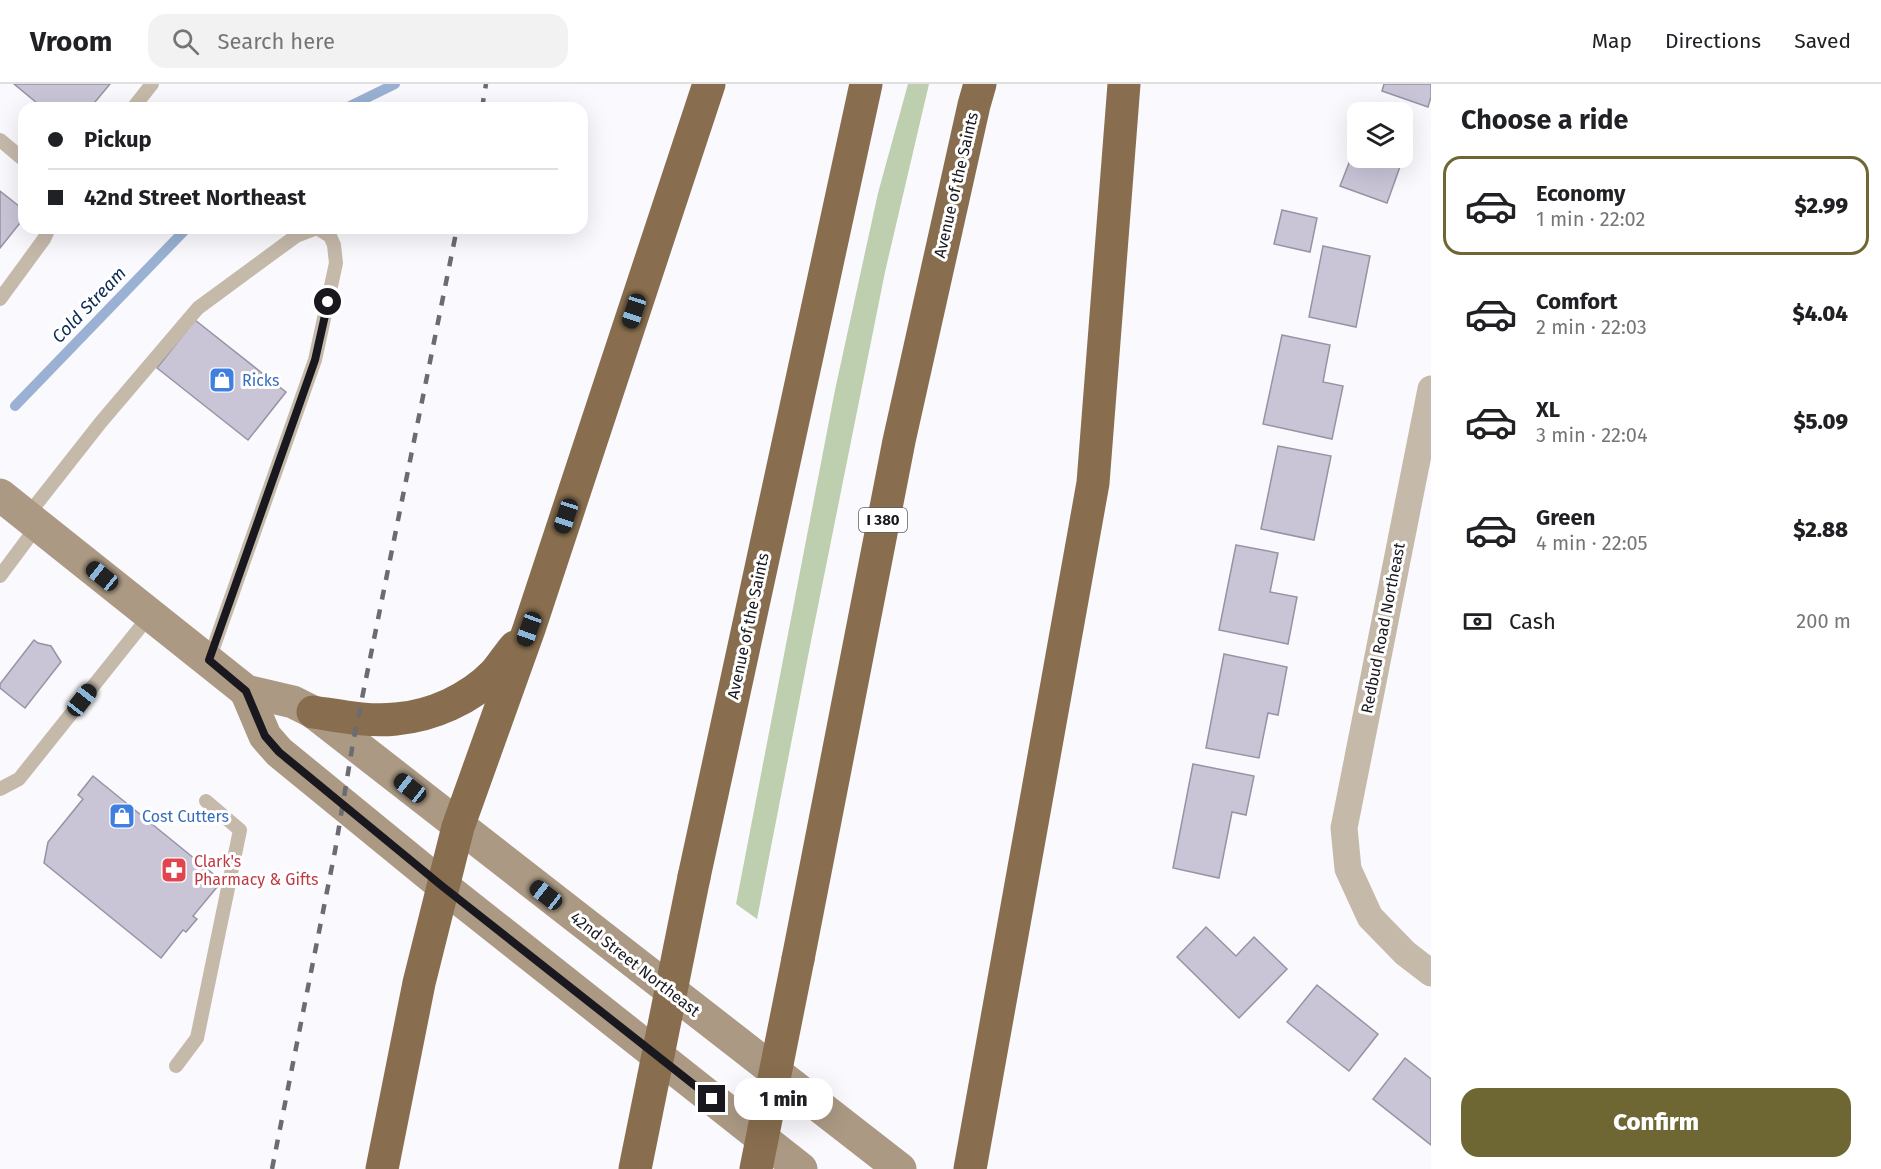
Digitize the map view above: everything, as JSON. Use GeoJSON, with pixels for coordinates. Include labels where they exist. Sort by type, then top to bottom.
{"type":"FeatureCollection","features":[{"type":"Feature","properties":{"kind":"highway"},"geometry":{"type":"LineString","coordinates":[[382,1169],[419,983],[458,826],[529,629],[709,84]]}},
{"type":"Feature","properties":{"kind":"highway","name":"Avenue of the Saints"},"geometry":{"type":"LineString","coordinates":[[635,1169],[694,877],[866,84]]}},
{"type":"Feature","properties":{"kind":"highway","name":"Avenue of the Saints"},"geometry":{"type":"LineString","coordinates":[[756,1169],[899,441],[980,84]]}},
{"type":"Feature","properties":{"kind":"highway"},"geometry":{"type":"LineString","coordinates":[[970,1169],[1093,483],[1124,84]]}},
{"type":"Feature","properties":{"kind":"highway"},"geometry":{"type":"LineString","coordinates":[[313,712],[358,718],[396,719],[423,714],[450,704],[473,692],[494,673],[529,629]]}},
{"type":"Feature","properties":{"kind":"main road","name":"42nd Street Northeast"},"geometry":{"type":"LineString","coordinates":[[0,495],[246,691],[293,702],[313,712],[900,1169]]}},
{"type":"Feature","properties":{"kind":"main road","name":"42nd Street Northeast"},"geometry":{"type":"LineString","coordinates":[[246,691],[265,736],[279,752],[442,886],[801,1169]]}},
{"type":"Feature","properties":{"kind":"street","name":"Redbud Road Northeast"},"geometry":{"type":"LineString","coordinates":[[1431,389],[1344,828],[1348,868],[1370,917],[1405,953],[1431,973]]}},
{"type":"Feature","properties":{"kind":"lane"},"geometry":{"type":"LineString","coordinates":[[138,102],[152,84]]}},
{"type":"Feature","properties":{"kind":"lane"},"geometry":{"type":"LineString","coordinates":[[0,140],[18,155]]}},
{"type":"Feature","properties":{"kind":"lane"},"geometry":{"type":"LineString","coordinates":[[0,299],[46,234]]}},
{"type":"Feature","properties":{"kind":"lane"},"geometry":{"type":"LineString","coordinates":[[0,576],[33,521],[101,422],[198,308],[301,234]]}},
{"type":"Feature","properties":{"kind":"lane"},"geometry":{"type":"LineString","coordinates":[[209,660],[315,360],[336,263],[334,245],[327,234]]}},
{"type":"Feature","properties":{"kind":"lane"},"geometry":{"type":"LineString","coordinates":[[0,789],[19,779],[151,614]]}},
{"type":"Feature","properties":{"kind":"lane"},"geometry":{"type":"LineString","coordinates":[[176,1066],[197,1038],[240,830],[206,801]]}},
{"type":"Feature","properties":{"kind":"green space"},"geometry":{"type":"Polygon","coordinates":[[[908,84],[929,84],[885,272],[757,919],[736,904],[835,390],[878,193],[908,84]]]}},
{"type":"Feature","properties":{"kind":"building"},"geometry":{"type":"Polygon","coordinates":[[[14,84],[110,84],[95,102],[36,102],[14,84]]]}},
{"type":"Feature","properties":{"kind":"building"},"geometry":{"type":"Polygon","coordinates":[[[1384,84],[1431,84],[1428,107],[1382,91],[1384,84]]]}},
{"type":"Feature","properties":{"kind":"building"},"geometry":{"type":"Polygon","coordinates":[[[1347,168],[1400,168],[1387,203],[1340,186],[1347,168]]]}},
{"type":"Feature","properties":{"kind":"building"},"geometry":{"type":"Polygon","coordinates":[[[0,191],[18,205],[18,226],[0,248],[0,191]]]}},
{"type":"Feature","properties":{"kind":"building"},"geometry":{"type":"Polygon","coordinates":[[[1282,210],[1317,218],[1310,252],[1274,244],[1282,210]]]}},
{"type":"Feature","properties":{"kind":"building"},"geometry":{"type":"Polygon","coordinates":[[[1323,246],[1370,256],[1356,327],[1309,317],[1323,246]]]}},
{"type":"Feature","properties":{"kind":"building","name":"Ricks"},"geometry":{"type":"Polygon","coordinates":[[[195,320],[286,392],[248,440],[157,368],[195,320]]]}},
{"type":"Feature","properties":{"kind":"building"},"geometry":{"type":"Polygon","coordinates":[[[1282,335],[1330,345],[1323,382],[1343,386],[1332,439],[1263,424],[1282,335]]]}},
{"type":"Feature","properties":{"kind":"building"},"geometry":{"type":"Polygon","coordinates":[[[1278,446],[1331,456],[1314,540],[1261,529],[1278,446]]]}},
{"type":"Feature","properties":{"kind":"building"},"geometry":{"type":"Polygon","coordinates":[[[1236,545],[1278,553],[1270,592],[1297,597],[1288,644],[1219,630],[1236,545]]]}},
{"type":"Feature","properties":{"kind":"building"},"geometry":{"type":"Polygon","coordinates":[[[34,640],[51,646],[61,662],[25,708],[0,688],[0,684],[34,640]]]}},
{"type":"Feature","properties":{"kind":"building"},"geometry":{"type":"Polygon","coordinates":[[[1224,654],[1287,667],[1278,715],[1268,713],[1259,758],[1206,748],[1224,654]]]}},
{"type":"Feature","properties":{"kind":"building"},"geometry":{"type":"Polygon","coordinates":[[[1193,764],[1254,776],[1246,815],[1232,812],[1219,878],[1173,868],[1193,764]]]}},
{"type":"Feature","properties":{"kind":"building"},"geometry":{"type":"Polygon","coordinates":[[[93,776],[222,881],[193,916],[197,919],[186,932],[183,930],[161,958],[44,863],[48,842],[83,799],[78,795],[93,776]]]}},
{"type":"Feature","properties":{"kind":"building"},"geometry":{"type":"Polygon","coordinates":[[[1206,927],[1236,956],[1254,937],[1287,969],[1239,1018],[1177,957],[1206,927]]]}},
{"type":"Feature","properties":{"kind":"building"},"geometry":{"type":"Polygon","coordinates":[[[1317,985],[1378,1034],[1349,1071],[1287,1022],[1317,985]]]}},
{"type":"Feature","properties":{"kind":"building"},"geometry":{"type":"Polygon","coordinates":[[[1405,1058],[1431,1079],[1431,1145],[1373,1099],[1405,1058]]]}},
{"type":"Feature","properties":{"kind":"waterway","name":"Cold Stream"},"geometry":{"type":"LineString","coordinates":[[358,102],[395,84]]}},
{"type":"Feature","properties":{"kind":"waterway","name":"Cold Stream"},"geometry":{"type":"LineString","coordinates":[[15,406],[181,234]]}},
{"type":"Feature","properties":{"kind":"railway"},"geometry":{"type":"LineString","coordinates":[[483,102],[486,84]]}},
{"type":"Feature","properties":{"kind":"railway"},"geometry":{"type":"LineString","coordinates":[[272,1169],[335,851],[353,743],[456,234]]}},
{"type":"Feature","properties":{"kind":"place","name":"Ricks"},"geometry":{"type":"Point","coordinates":[222,380]}},
{"type":"Feature","properties":{"kind":"place","name":"Cost Cutters"},"geometry":{"type":"Point","coordinates":[122,816]}},
{"type":"Feature","properties":{"kind":"place","name":"Clark's Pharmacy & Gifts"},"geometry":{"type":"Point","coordinates":[174,870]}},
{"type":"Feature","properties":{"kind":"route"},"geometry":{"type":"LineString","coordinates":[[328,302],[315,360],[209,660],[246,691],[265,736],[279,752],[442,886],[712,1099]]}}]}
